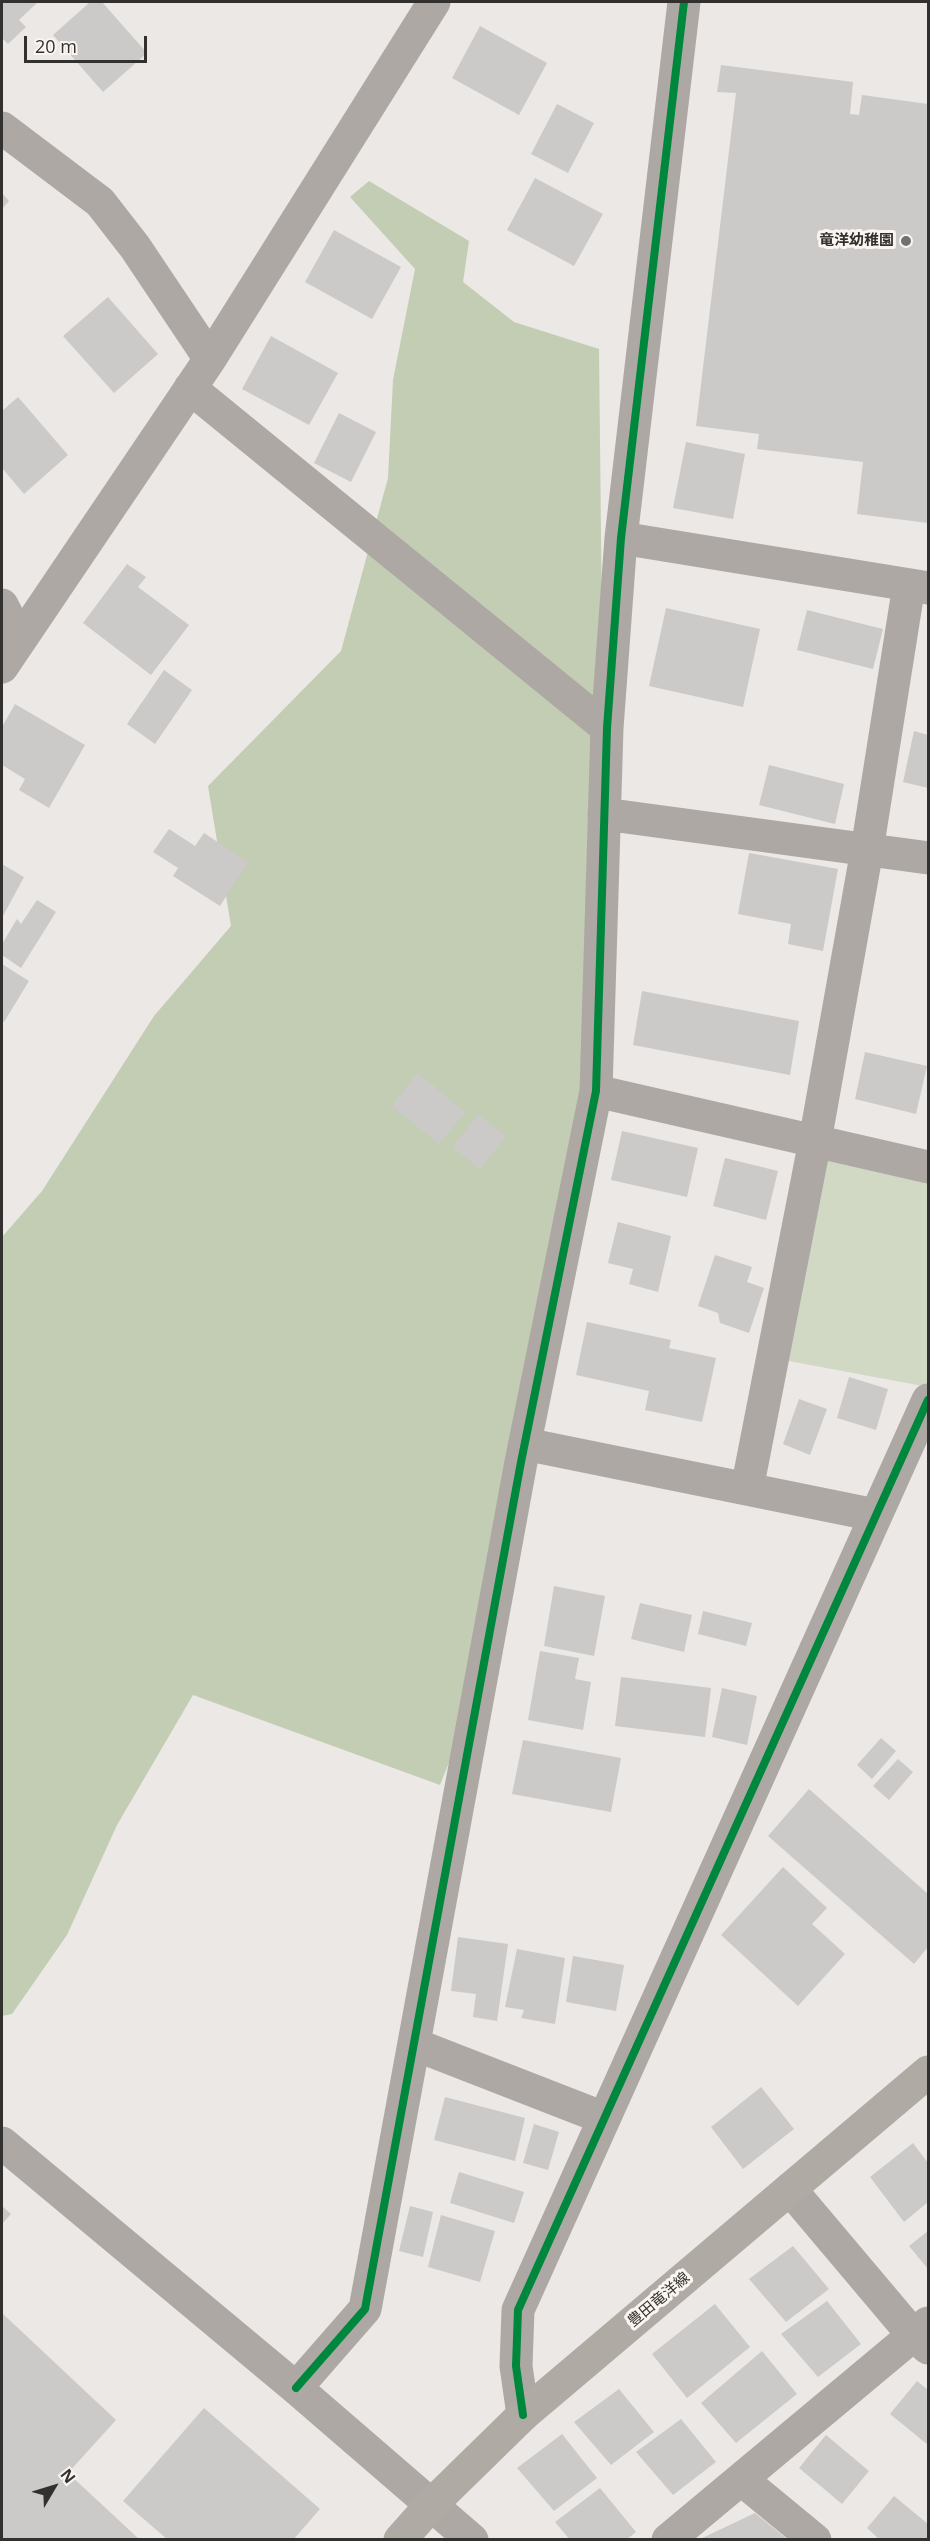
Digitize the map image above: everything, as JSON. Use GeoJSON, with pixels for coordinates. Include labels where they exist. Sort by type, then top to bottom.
{"type":"FeatureCollection","features":[{"type":"Feature","properties":{"kind":"main road","name":"豊田竜洋線"},"geometry":{"type":"LineString","coordinates":[[400,2540],[431,2505],[523,2415],[928,2072]]}},
{"type":"Feature","properties":{"kind":"street"},"geometry":{"type":"LineString","coordinates":[[2,667],[19,638],[210,359],[434,2]]}},
{"type":"Feature","properties":{"kind":"street"},"geometry":{"type":"LineString","coordinates":[[296,2388],[365,2309],[525,1444],[596,1091],[607,728],[621,538],[684,2]]}},
{"type":"Feature","properties":{"kind":"street"},"geometry":{"type":"LineString","coordinates":[[2,128],[100,202],[135,247],[210,359]]}},
{"type":"Feature","properties":{"kind":"street"},"geometry":{"type":"LineString","coordinates":[[189,388],[607,728]]}},
{"type":"Feature","properties":{"kind":"street"},"geometry":{"type":"LineString","coordinates":[[621,538],[919,587],[867,850],[815,1141],[747,1489]]}},
{"type":"Feature","properties":{"kind":"street"},"geometry":{"type":"LineString","coordinates":[[2,605],[19,638]]}},
{"type":"Feature","properties":{"kind":"street"},"geometry":{"type":"LineString","coordinates":[[604,814],[928,858]]}},
{"type":"Feature","properties":{"kind":"street"},"geometry":{"type":"LineString","coordinates":[[596,1091],[928,1167]]}},
{"type":"Feature","properties":{"kind":"street"},"geometry":{"type":"LineString","coordinates":[[523,2415],[516,2366],[518,2310],[928,1400]]}},
{"type":"Feature","properties":{"kind":"street"},"geometry":{"type":"LineString","coordinates":[[525,1444],[875,1515]]}},
{"type":"Feature","properties":{"kind":"street"},"geometry":{"type":"LineString","coordinates":[[414,2044],[604,2118]]}},
{"type":"Feature","properties":{"kind":"street"},"geometry":{"type":"LineString","coordinates":[[2,2143],[296,2388],[472,2540]]}},
{"type":"Feature","properties":{"kind":"street"},"geometry":{"type":"LineString","coordinates":[[668,2540],[741,2479],[924,2336],[790,2189]]}},
{"type":"Feature","properties":{"kind":"street"},"geometry":{"type":"LineString","coordinates":[[741,2479],[815,2540]]}},
{"type":"Feature","properties":{"kind":"green space"},"geometry":{"type":"Polygon","coordinates":[[[369,181],[469,241],[463,282],[514,322],[599,349],[604,814],[596,1091],[480,1685],[440,1785],[193,1695],[117,1825],[67,1935],[12,2014],[2,2016],[2,1237],[42,1191],[154,1016],[231,926],[208,786],[341,651],[388,478],[393,380],[415,269],[350,197],[369,181]]]}},
{"type":"Feature","properties":{"kind":"green space"},"geometry":{"type":"Polygon","coordinates":[[[829,1145],[928,1167],[928,1387],[773,1358],[829,1145]]]}},
{"type":"Feature","properties":{"kind":"building"},"geometry":{"type":"Polygon","coordinates":[[[2,2],[38,2],[19,20],[26,27],[8,44],[2,38],[2,2]]]}},
{"type":"Feature","properties":{"kind":"building"},"geometry":{"type":"Polygon","coordinates":[[[90,2],[102,2],[147,53],[103,92],[53,35],[90,2]]]}},
{"type":"Feature","properties":{"kind":"building"},"geometry":{"type":"Polygon","coordinates":[[[480,26],[547,63],[519,115],[452,78],[480,26]]]}},
{"type":"Feature","properties":{"kind":"building"},"geometry":{"type":"Polygon","coordinates":[[[721,65],[853,82],[850,114],[859,115],[862,95],[928,104],[928,523],[857,514],[863,462],[757,449],[759,434],[696,426],[736,93],[717,92],[721,65]]]}},
{"type":"Feature","properties":{"kind":"building"},"geometry":{"type":"Polygon","coordinates":[[[557,104],[594,123],[568,173],[531,154],[557,104]]]}},
{"type":"Feature","properties":{"kind":"building"},"geometry":{"type":"Polygon","coordinates":[[[535,178],[603,214],[574,266],[507,230],[535,178]]]}},
{"type":"Feature","properties":{"kind":"building"},"geometry":{"type":"Polygon","coordinates":[[[2,193],[9,201],[2,209],[2,193]]]}},
{"type":"Feature","properties":{"kind":"building"},"geometry":{"type":"Polygon","coordinates":[[[334,230],[401,267],[372,319],[305,282],[334,230]]]}},
{"type":"Feature","properties":{"kind":"building"},"geometry":{"type":"Polygon","coordinates":[[[108,297],[158,354],[114,393],[63,336],[108,297]]]}},
{"type":"Feature","properties":{"kind":"building"},"geometry":{"type":"Polygon","coordinates":[[[271,336],[338,373],[309,425],[242,389],[271,336]]]}},
{"type":"Feature","properties":{"kind":"building"},"geometry":{"type":"Polygon","coordinates":[[[18,397],[68,455],[24,494],[2,468],[2,411],[18,397]]]}},
{"type":"Feature","properties":{"kind":"building"},"geometry":{"type":"Polygon","coordinates":[[[339,413],[376,432],[351,482],[314,463],[339,413]]]}},
{"type":"Feature","properties":{"kind":"building"},"geometry":{"type":"Polygon","coordinates":[[[686,442],[745,454],[733,519],[673,508],[686,442]]]}},
{"type":"Feature","properties":{"kind":"building"},"geometry":{"type":"Polygon","coordinates":[[[127,564],[146,577],[138,587],[189,625],[151,675],[83,623],[127,564]]]}},
{"type":"Feature","properties":{"kind":"building"},"geometry":{"type":"Polygon","coordinates":[[[666,608],[760,629],[743,707],[649,686],[666,608]]]}},
{"type":"Feature","properties":{"kind":"building"},"geometry":{"type":"Polygon","coordinates":[[[807,610],[883,629],[873,669],[797,650],[807,610]]]}},
{"type":"Feature","properties":{"kind":"building"},"geometry":{"type":"Polygon","coordinates":[[[164,670],[192,690],[155,744],[127,724],[164,670]]]}},
{"type":"Feature","properties":{"kind":"building"},"geometry":{"type":"Polygon","coordinates":[[[15,704],[85,745],[49,808],[19,790],[25,779],[2,765],[2,727],[15,704]]]}},
{"type":"Feature","properties":{"kind":"building"},"geometry":{"type":"Polygon","coordinates":[[[914,731],[928,735],[928,788],[903,782],[914,731]]]}},
{"type":"Feature","properties":{"kind":"building"},"geometry":{"type":"Polygon","coordinates":[[[769,765],[844,784],[835,824],[759,805],[769,765]]]}},
{"type":"Feature","properties":{"kind":"building"},"geometry":{"type":"Polygon","coordinates":[[[169,829],[195,846],[204,833],[248,862],[220,906],[173,876],[178,868],[153,852],[169,829]]]}},
{"type":"Feature","properties":{"kind":"building"},"geometry":{"type":"Polygon","coordinates":[[[749,853],[838,869],[823,951],[788,944],[791,924],[738,914],[749,853]]]}},
{"type":"Feature","properties":{"kind":"building"},"geometry":{"type":"Polygon","coordinates":[[[2,864],[24,877],[2,918],[2,864]]]}},
{"type":"Feature","properties":{"kind":"building"},"geometry":{"type":"Polygon","coordinates":[[[37,900],[56,912],[21,968],[2,955],[2,944],[17,919],[21,924],[37,900]]]}},
{"type":"Feature","properties":{"kind":"building"},"geometry":{"type":"Polygon","coordinates":[[[2,964],[29,981],[4,1022],[2,1021],[2,964]]]}},
{"type":"Feature","properties":{"kind":"building"},"geometry":{"type":"Polygon","coordinates":[[[642,991],[799,1021],[790,1075],[633,1045],[642,991]]]}},
{"type":"Feature","properties":{"kind":"building"},"geometry":{"type":"Polygon","coordinates":[[[865,1052],[927,1066],[916,1114],[855,1099],[865,1052]]]}},
{"type":"Feature","properties":{"kind":"building"},"geometry":{"type":"Polygon","coordinates":[[[418,1073],[465,1112],[439,1144],[392,1106],[418,1073]]]}},
{"type":"Feature","properties":{"kind":"building"},"geometry":{"type":"Polygon","coordinates":[[[478,1114],[506,1136],[480,1169],[453,1147],[478,1114]]]}},
{"type":"Feature","properties":{"kind":"building"},"geometry":{"type":"Polygon","coordinates":[[[622,1131],[698,1148],[687,1197],[611,1180],[622,1131]]]}},
{"type":"Feature","properties":{"kind":"building"},"geometry":{"type":"Polygon","coordinates":[[[725,1158],[778,1171],[766,1220],[713,1206],[725,1158]]]}},
{"type":"Feature","properties":{"kind":"building"},"geometry":{"type":"Polygon","coordinates":[[[618,1222],[671,1236],[658,1292],[629,1284],[633,1269],[608,1263],[618,1222]]]}},
{"type":"Feature","properties":{"kind":"building"},"geometry":{"type":"Polygon","coordinates":[[[715,1255],[752,1267],[747,1282],[764,1288],[749,1333],[720,1323],[718,1313],[698,1306],[715,1255]]]}},
{"type":"Feature","properties":{"kind":"building"},"geometry":{"type":"Polygon","coordinates":[[[587,1322],[671,1340],[669,1348],[716,1358],[702,1422],[645,1410],[649,1391],[576,1375],[587,1322]]]}},
{"type":"Feature","properties":{"kind":"building"},"geometry":{"type":"Polygon","coordinates":[[[849,1377],[888,1389],[876,1430],[837,1418],[849,1377]]]}},
{"type":"Feature","properties":{"kind":"building"},"geometry":{"type":"Polygon","coordinates":[[[799,1399],[827,1409],[810,1455],[783,1444],[799,1399]]]}},
{"type":"Feature","properties":{"kind":"building"},"geometry":{"type":"Polygon","coordinates":[[[554,1586],[605,1596],[594,1656],[544,1646],[554,1586]]]}},
{"type":"Feature","properties":{"kind":"building"},"geometry":{"type":"Polygon","coordinates":[[[640,1603],[692,1615],[684,1652],[631,1639],[640,1603]]]}},
{"type":"Feature","properties":{"kind":"building"},"geometry":{"type":"Polygon","coordinates":[[[703,1611],[752,1623],[746,1646],[698,1634],[703,1611]]]}},
{"type":"Feature","properties":{"kind":"building"},"geometry":{"type":"Polygon","coordinates":[[[540,1651],[579,1658],[575,1679],[591,1682],[583,1730],[528,1720],[540,1651]]]}},
{"type":"Feature","properties":{"kind":"building"},"geometry":{"type":"Polygon","coordinates":[[[621,1677],[711,1688],[705,1737],[615,1726],[621,1677]]]}},
{"type":"Feature","properties":{"kind":"building"},"geometry":{"type":"Polygon","coordinates":[[[722,1688],[757,1696],[747,1745],[712,1737],[722,1688]]]}},
{"type":"Feature","properties":{"kind":"building"},"geometry":{"type":"Polygon","coordinates":[[[881,1738],[896,1751],[872,1779],[857,1765],[881,1738]]]}},
{"type":"Feature","properties":{"kind":"building"},"geometry":{"type":"Polygon","coordinates":[[[523,1740],[621,1758],[611,1812],[512,1794],[523,1740]]]}},
{"type":"Feature","properties":{"kind":"building"},"geometry":{"type":"Polygon","coordinates":[[[898,1759],[913,1772],[889,1800],[873,1786],[898,1759]]]}},
{"type":"Feature","properties":{"kind":"building"},"geometry":{"type":"Polygon","coordinates":[[[809,1789],[928,1894],[928,1947],[914,1964],[768,1836],[809,1789]]]}},
{"type":"Feature","properties":{"kind":"building"},"geometry":{"type":"Polygon","coordinates":[[[783,1867],[827,1908],[812,1924],[845,1954],[798,2006],[721,1935],[783,1867]]]}},
{"type":"Feature","properties":{"kind":"building"},"geometry":{"type":"Polygon","coordinates":[[[458,1937],[508,1944],[497,2021],[473,2017],[476,1994],[451,1991],[458,1937]]]}},
{"type":"Feature","properties":{"kind":"building"},"geometry":{"type":"Polygon","coordinates":[[[517,1949],[565,1958],[555,2024],[521,2018],[524,2010],[505,2007],[517,1949]]]}},
{"type":"Feature","properties":{"kind":"building"},"geometry":{"type":"Polygon","coordinates":[[[573,1956],[624,1965],[616,2011],[566,2002],[573,1956]]]}},
{"type":"Feature","properties":{"kind":"building"},"geometry":{"type":"Polygon","coordinates":[[[761,2087],[794,2129],[743,2169],[711,2127],[761,2087]]]}},
{"type":"Feature","properties":{"kind":"building"},"geometry":{"type":"Polygon","coordinates":[[[445,2097],[525,2118],[515,2161],[434,2140],[445,2097]]]}},
{"type":"Feature","properties":{"kind":"building"},"geometry":{"type":"Polygon","coordinates":[[[534,2124],[559,2132],[548,2170],[523,2163],[534,2124]]]}},
{"type":"Feature","properties":{"kind":"building"},"geometry":{"type":"Polygon","coordinates":[[[913,2143],[928,2163],[928,2202],[904,2222],[870,2177],[913,2143]]]}},
{"type":"Feature","properties":{"kind":"building"},"geometry":{"type":"Polygon","coordinates":[[[459,2172],[524,2192],[514,2223],[450,2203],[459,2172]]]}},
{"type":"Feature","properties":{"kind":"building"},"geometry":{"type":"Polygon","coordinates":[[[2,2206],[11,2214],[2,2224],[2,2206]]]}},
{"type":"Feature","properties":{"kind":"building"},"geometry":{"type":"Polygon","coordinates":[[[410,2206],[433,2212],[423,2257],[399,2251],[410,2206]]]}},
{"type":"Feature","properties":{"kind":"building"},"geometry":{"type":"Polygon","coordinates":[[[441,2215],[495,2231],[480,2282],[428,2267],[441,2215]]]}},
{"type":"Feature","properties":{"kind":"building"},"geometry":{"type":"Polygon","coordinates":[[[928,2231],[928,2269],[909,2246],[928,2231]]]}},
{"type":"Feature","properties":{"kind":"building"},"geometry":{"type":"Polygon","coordinates":[[[793,2246],[829,2289],[786,2322],[749,2279],[793,2246]]]}},
{"type":"Feature","properties":{"kind":"building"},"geometry":{"type":"Polygon","coordinates":[[[827,2301],[861,2344],[818,2377],[781,2334],[827,2301]]]}},
{"type":"Feature","properties":{"kind":"building"},"geometry":{"type":"Polygon","coordinates":[[[715,2304],[750,2347],[687,2398],[652,2354],[715,2304]]]}},
{"type":"Feature","properties":{"kind":"building"},"geometry":{"type":"Polygon","coordinates":[[[2,2313],[116,2420],[68,2473],[140,2540],[2,2540],[2,2313]]]}},
{"type":"Feature","properties":{"kind":"building"},"geometry":{"type":"Polygon","coordinates":[[[762,2351],[797,2394],[736,2443],[701,2403],[762,2351]]]}},
{"type":"Feature","properties":{"kind":"building"},"geometry":{"type":"Polygon","coordinates":[[[917,2381],[928,2390],[928,2445],[890,2414],[917,2381]]]}},
{"type":"Feature","properties":{"kind":"building"},"geometry":{"type":"Polygon","coordinates":[[[619,2389],[654,2432],[611,2465],[574,2422],[619,2389]]]}},
{"type":"Feature","properties":{"kind":"building"},"geometry":{"type":"Polygon","coordinates":[[[204,2408],[320,2509],[293,2540],[168,2540],[123,2501],[204,2408]]]}},
{"type":"Feature","properties":{"kind":"building"},"geometry":{"type":"Polygon","coordinates":[[[681,2419],[716,2462],[673,2495],[636,2452],[681,2419]]]}},
{"type":"Feature","properties":{"kind":"building"},"geometry":{"type":"Polygon","coordinates":[[[562,2434],[597,2478],[554,2511],[517,2468],[562,2434]]]}},
{"type":"Feature","properties":{"kind":"building"},"geometry":{"type":"Polygon","coordinates":[[[826,2435],[869,2471],[842,2504],[799,2468],[826,2435]]]}},
{"type":"Feature","properties":{"kind":"building"},"geometry":{"type":"Polygon","coordinates":[[[600,2488],[636,2532],[626,2540],[570,2540],[555,2522],[600,2488]]]}},
{"type":"Feature","properties":{"kind":"building"},"geometry":{"type":"Polygon","coordinates":[[[894,2496],[928,2524],[928,2540],[880,2540],[867,2528],[894,2496]]]}},
{"type":"Feature","properties":{"kind":"building"},"geometry":{"type":"Polygon","coordinates":[[[755,2513],[788,2540],[698,2540],[755,2513]]]}},
{"type":"Feature","properties":{"kind":"cycle path"},"geometry":{"type":"LineString","coordinates":[[296,2388],[365,2309],[521,1462],[596,1091],[607,728],[621,538],[684,2]]}},
{"type":"Feature","properties":{"kind":"cycle path"},"geometry":{"type":"LineString","coordinates":[[523,2415],[516,2366],[518,2310],[928,1400]]}},
{"type":"Feature","properties":{"kind":"place","name":"竜洋幼稚園"},"geometry":{"type":"Point","coordinates":[906,241]}}]}
